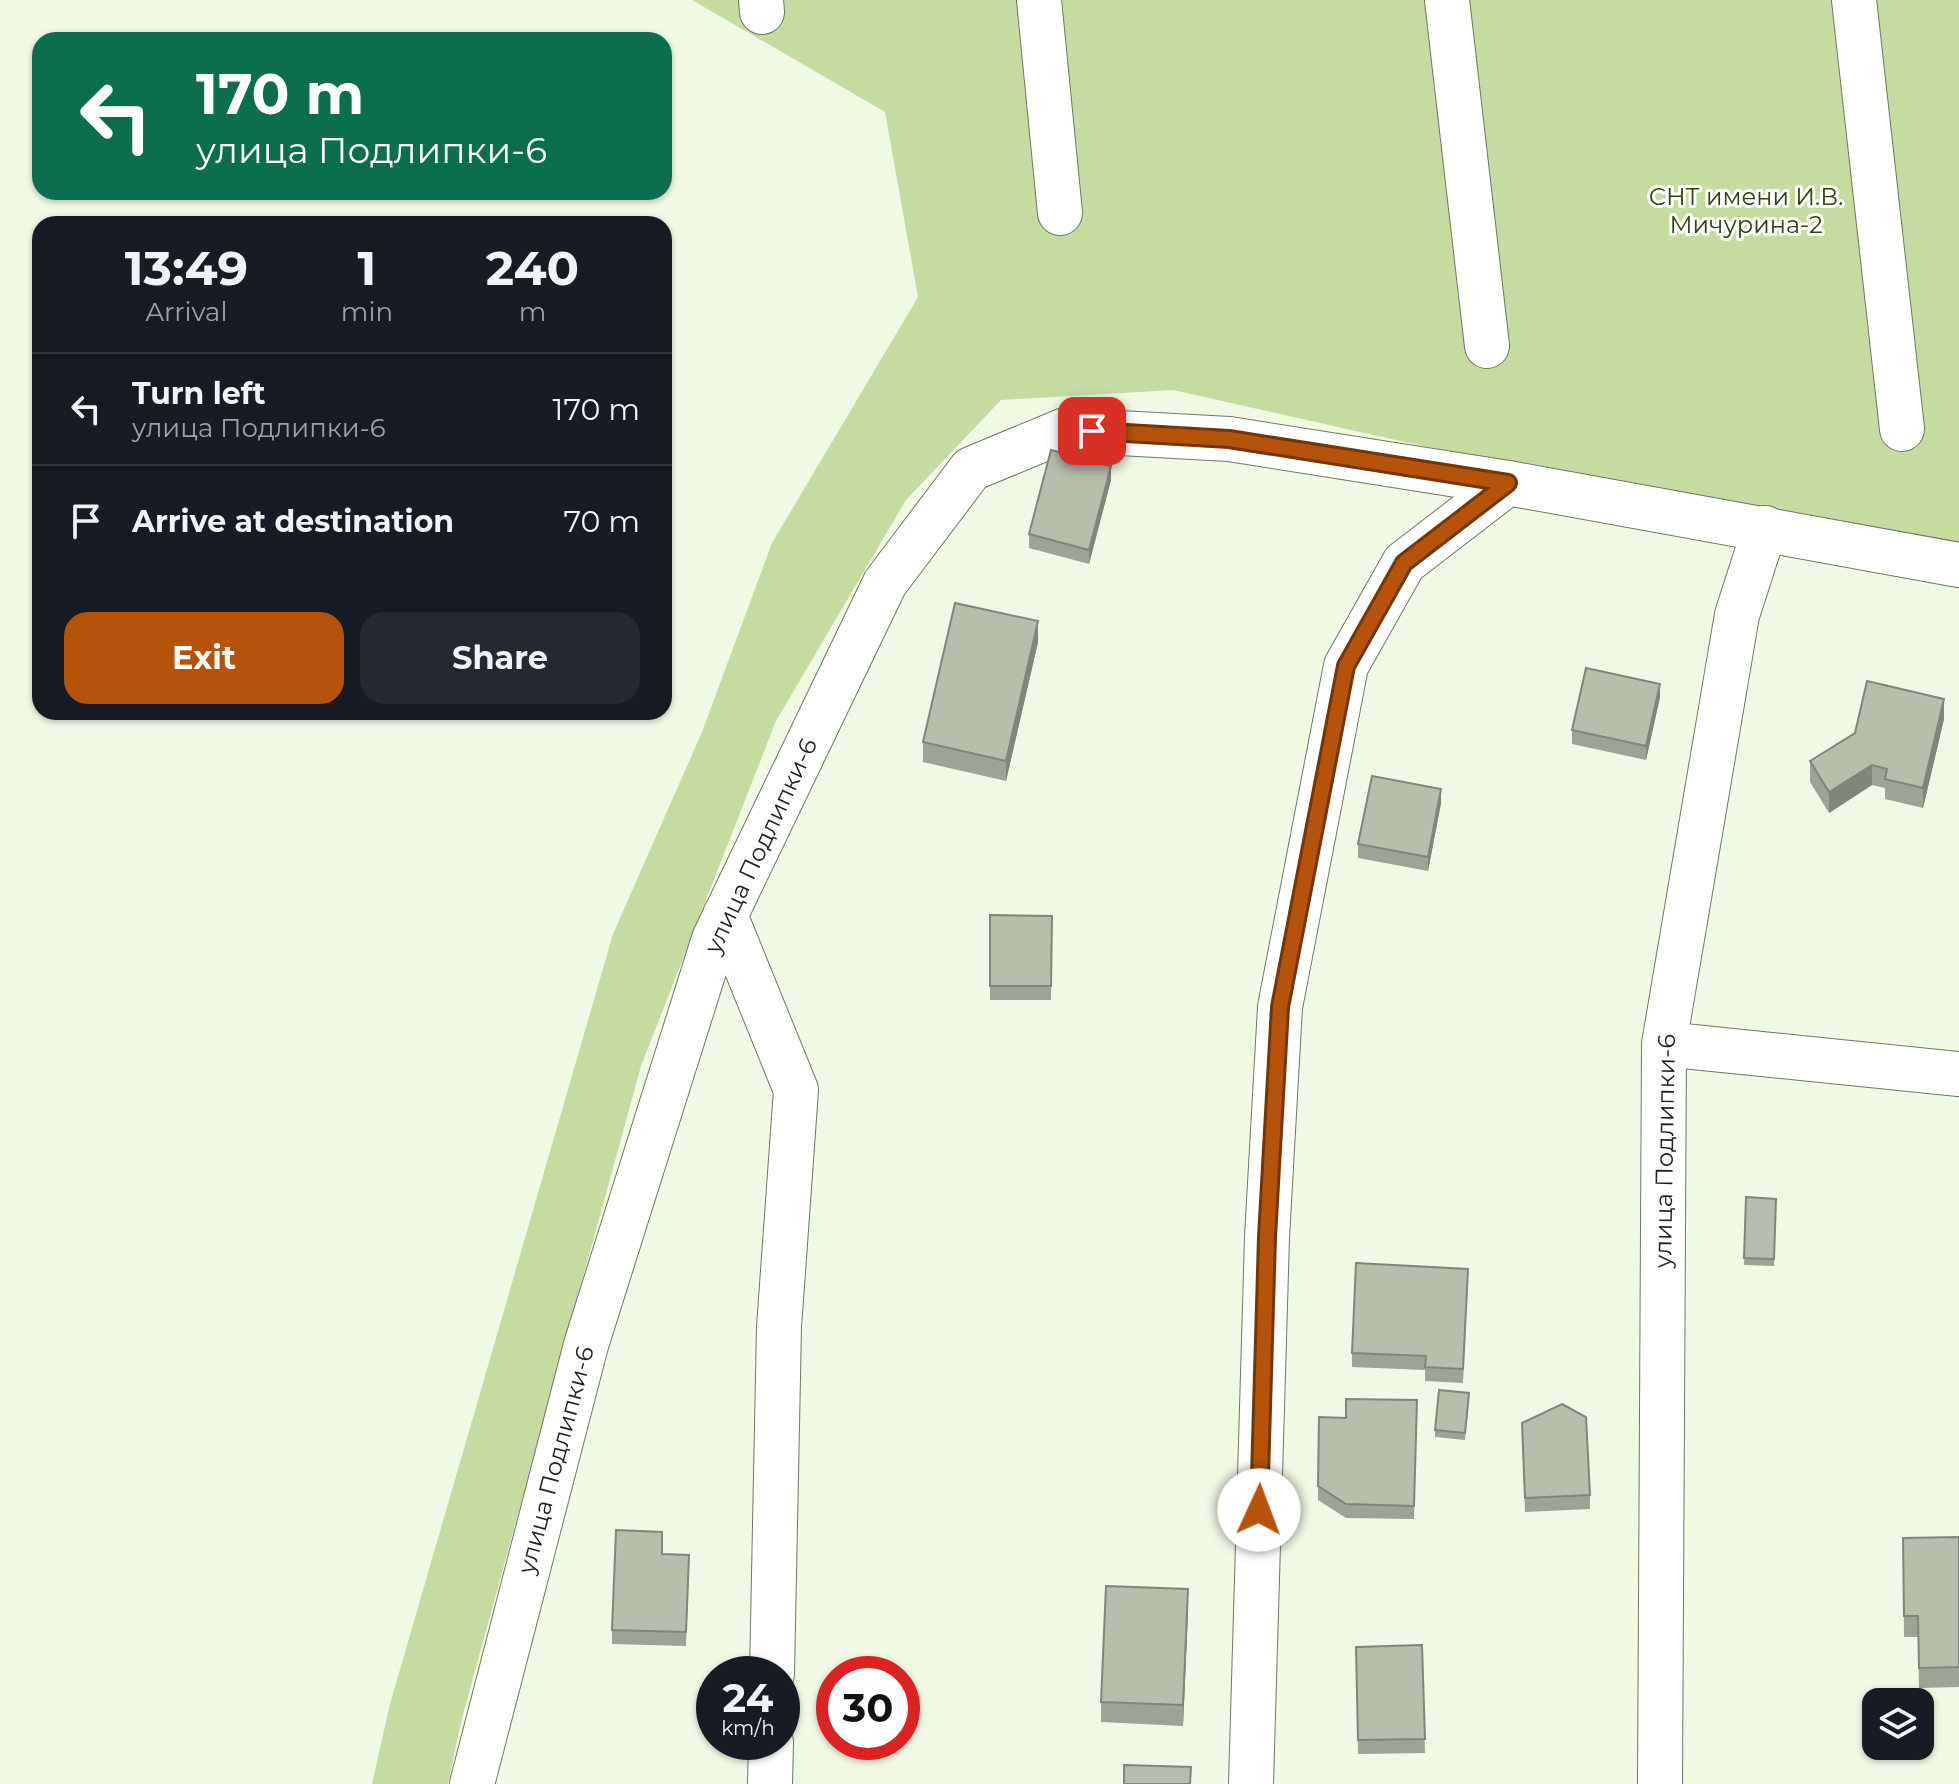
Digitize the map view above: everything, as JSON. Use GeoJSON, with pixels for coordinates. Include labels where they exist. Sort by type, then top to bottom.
{"type":"FeatureCollection","features":[{"type":"Feature","properties":{"kind":"street"},"geometry":{"type":"LineString","coordinates":[[1039,0],[1060,213]]}},
{"type":"Feature","properties":{"kind":"street"},"geometry":{"type":"LineString","coordinates":[[1447,0],[1487,346]]}},
{"type":"Feature","properties":{"kind":"street"},"geometry":{"type":"LineString","coordinates":[[1854,0],[1902,429]]}},
{"type":"Feature","properties":{"kind":"street","name":"улица Подлипки-6"},"geometry":{"type":"LineString","coordinates":[[472,1784],[586,1345],[714,939],[885,583],[971,469],[1065,430],[1229,439],[1508,483],[1959,565]]}},
{"type":"Feature","properties":{"kind":"street"},"geometry":{"type":"LineString","coordinates":[[1251,1784],[1267,1237],[1280,1007],[1346,666],[1404,563],[1508,483]]}},
{"type":"Feature","properties":{"kind":"street","name":"улица Подлипки-6"},"geometry":{"type":"LineString","coordinates":[[1660,1784],[1664,1044],[1737,615],[1765,528]]}},
{"type":"Feature","properties":{"kind":"street"},"geometry":{"type":"LineString","coordinates":[[725,915],[796,1090],[779,1327],[772,1656]]}},
{"type":"Feature","properties":{"kind":"street"},"geometry":{"type":"LineString","coordinates":[[1664,1044],[1959,1074]]}},
{"type":"Feature","properties":{"kind":"street"},"geometry":{"type":"LineString","coordinates":[[770,1784],[771,1760]]}},
{"type":"Feature","properties":{"kind":"green space","name":"СНТ имени И.В. Мичурина-2"},"geometry":{"type":"Polygon","coordinates":[[[692,0],[1959,0],[1959,547],[1561,477],[1173,390],[1001,400],[906,500],[776,721],[641,1066],[461,1722],[448,1784],[372,1784],[390,1704],[613,934],[702,732],[772,543],[918,297],[885,112],[692,0]]]}},
{"type":"Feature","properties":{"kind":"building"},"geometry":{"type":"Polygon","coordinates":[[[1051,450],[1111,466],[1089,550],[1029,534],[1051,450]]]}},
{"type":"Feature","properties":{"kind":"building"},"geometry":{"type":"Polygon","coordinates":[[[955,603],[1038,621],[1006,761],[923,742],[955,603]]]}},
{"type":"Feature","properties":{"kind":"building"},"geometry":{"type":"Polygon","coordinates":[[[1586,668],[1660,684],[1646,746],[1572,730],[1586,668]]]}},
{"type":"Feature","properties":{"kind":"building"},"geometry":{"type":"Polygon","coordinates":[[[1867,681],[1944,699],[1923,788],[1885,779],[1887,769],[1872,765],[1829,792],[1810,761],[1855,733],[1867,681]]]}},
{"type":"Feature","properties":{"kind":"building"},"geometry":{"type":"Polygon","coordinates":[[[1372,776],[1441,789],[1428,857],[1358,844],[1372,776]]]}},
{"type":"Feature","properties":{"kind":"building"},"geometry":{"type":"Polygon","coordinates":[[[990,915],[1052,916],[1051,986],[990,986],[990,915]]]}},
{"type":"Feature","properties":{"kind":"building"},"geometry":{"type":"Polygon","coordinates":[[[1746,1197],[1776,1199],[1774,1259],[1744,1258],[1746,1197]]]}},
{"type":"Feature","properties":{"kind":"building"},"geometry":{"type":"Polygon","coordinates":[[[1356,1263],[1468,1269],[1463,1369],[1425,1367],[1426,1356],[1352,1353],[1356,1263]]]}},
{"type":"Feature","properties":{"kind":"building"},"geometry":{"type":"Polygon","coordinates":[[[1439,1390],[1469,1393],[1465,1433],[1435,1430],[1439,1390]]]}},
{"type":"Feature","properties":{"kind":"building"},"geometry":{"type":"Polygon","coordinates":[[[1346,1399],[1417,1400],[1414,1506],[1346,1504],[1318,1486],[1319,1417],[1346,1418],[1346,1399]]]}},
{"type":"Feature","properties":{"kind":"building"},"geometry":{"type":"Polygon","coordinates":[[[1562,1404],[1586,1417],[1590,1495],[1525,1498],[1522,1423],[1562,1404]]]}},
{"type":"Feature","properties":{"kind":"building"},"geometry":{"type":"Polygon","coordinates":[[[616,1530],[662,1532],[662,1554],[689,1555],[686,1632],[612,1630],[616,1530]]]}},
{"type":"Feature","properties":{"kind":"building"},"geometry":{"type":"Polygon","coordinates":[[[1959,1537],[1959,1667],[1919,1668],[1918,1616],[1904,1616],[1903,1538],[1959,1537]]]}},
{"type":"Feature","properties":{"kind":"building"},"geometry":{"type":"Polygon","coordinates":[[[1106,1586],[1188,1589],[1183,1705],[1101,1702],[1106,1586]]]}},
{"type":"Feature","properties":{"kind":"building"},"geometry":{"type":"Polygon","coordinates":[[[1422,1645],[1425,1739],[1358,1740],[1356,1647],[1422,1645]]]}},
{"type":"Feature","properties":{"kind":"building"},"geometry":{"type":"Polygon","coordinates":[[[1124,1765],[1191,1767],[1190,1784],[1124,1784],[1124,1765]]]}},
{"type":"Feature","properties":{"kind":"route"},"geometry":{"type":"LineString","coordinates":[[1092,431],[1229,439],[1508,483],[1404,563],[1346,666],[1280,1007],[1267,1237],[1259,1510]]}}]}
